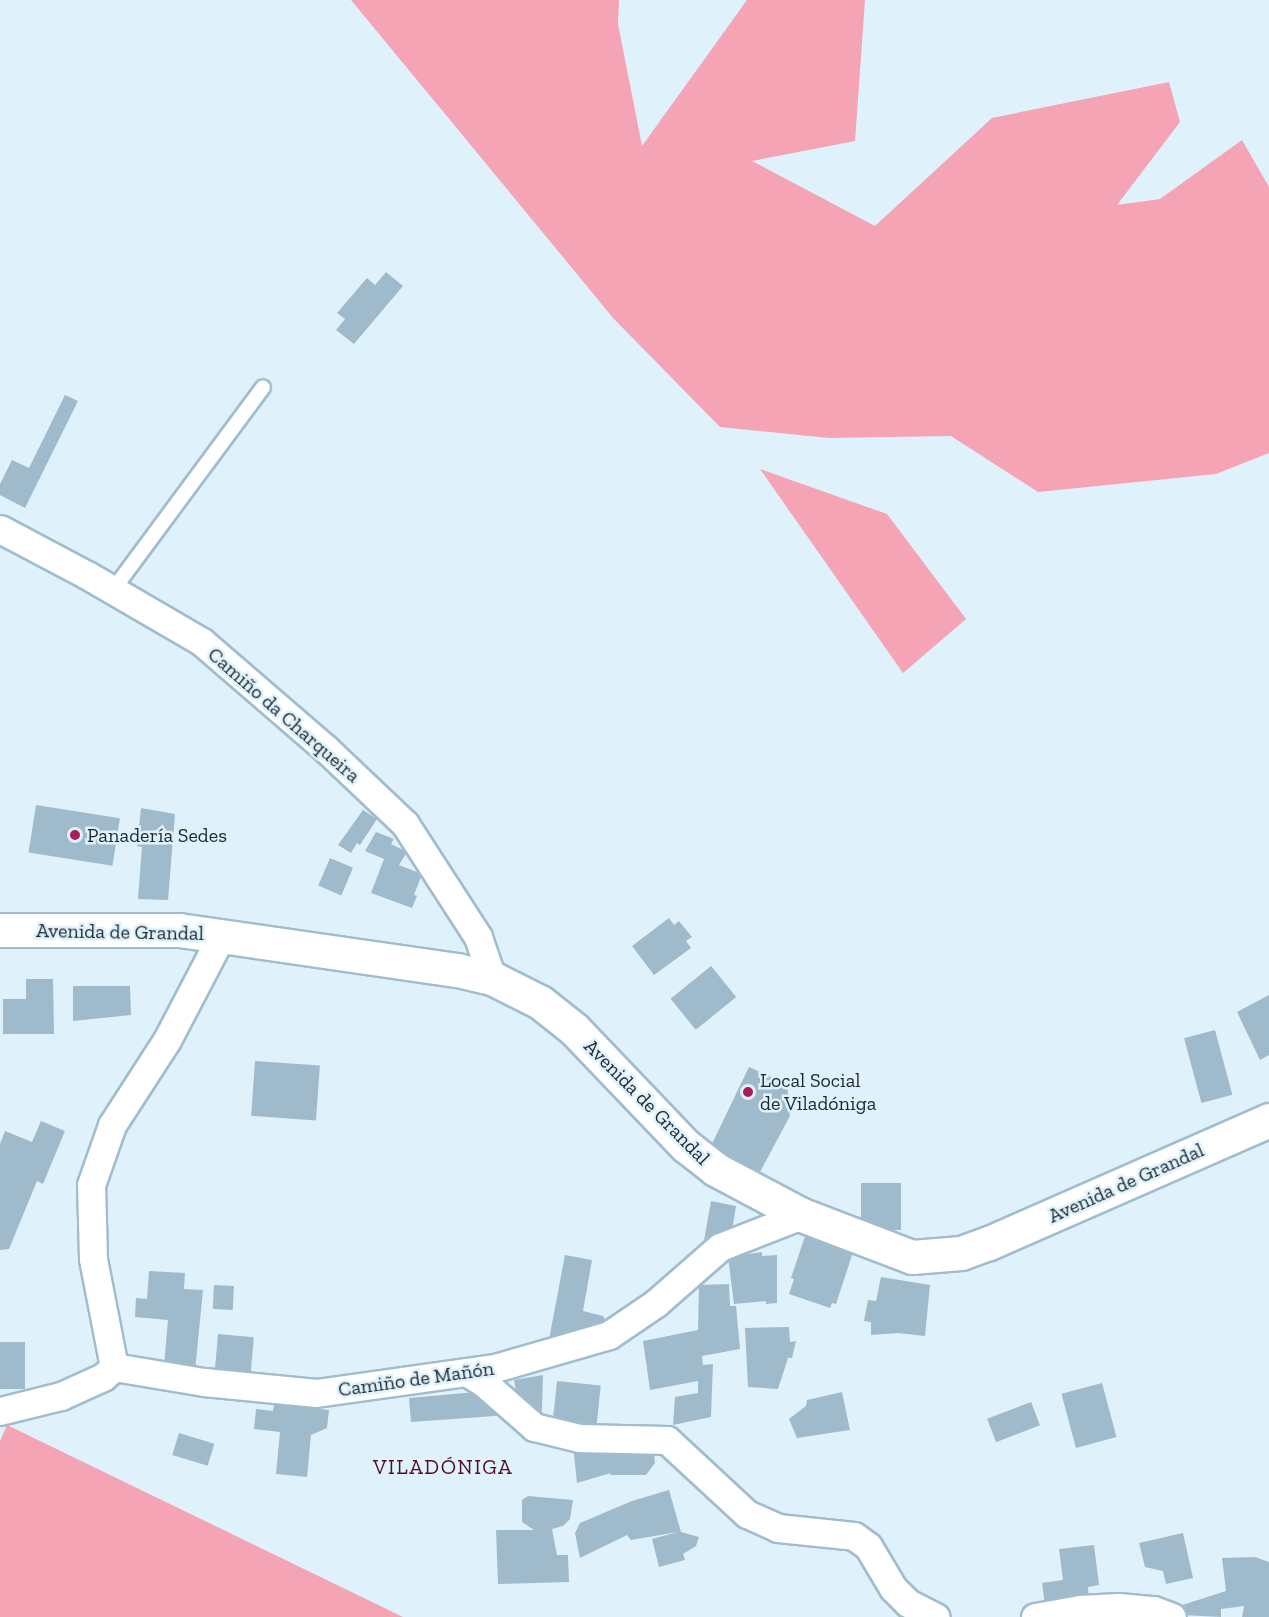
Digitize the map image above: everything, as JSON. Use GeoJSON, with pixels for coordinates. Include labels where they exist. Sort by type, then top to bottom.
{"type":"FeatureCollection","features":[{"type":"Feature","properties":{"kind":"street","name":"Camiño da Charqueira"},"geometry":{"type":"LineString","coordinates":[[0,528],[202,642],[326,749],[405,824],[478,937],[492,978]]}},
{"type":"Feature","properties":{"kind":"street","name":"Avenida de Grandal"},"geometry":{"type":"LineString","coordinates":[[0,930],[136,928],[222,935],[457,970],[492,978],[540,1002],[574,1029],[686,1146],[715,1169],[802,1215],[912,1257],[961,1253],[1269,1120]]}},
{"type":"Feature","properties":{"kind":"street"},"geometry":{"type":"LineString","coordinates":[[0,1411],[61,1396],[103,1377],[114,1367],[93,1259],[91,1185],[112,1125],[167,1040],[222,935]]}},
{"type":"Feature","properties":{"kind":"street","name":"Camiño de Mañón"},"geometry":{"type":"LineString","coordinates":[[114,1367],[204,1382],[316,1394],[495,1368],[609,1335],[656,1303],[720,1247],[802,1215]]}},
{"type":"Feature","properties":{"kind":"street"},"geometry":{"type":"LineString","coordinates":[[466,1372],[484,1383],[534,1426],[579,1438],[667,1440],[747,1514],[778,1528],[854,1536],[868,1546],[893,1588],[908,1604],[936,1617]]}},
{"type":"Feature","properties":{"kind":"street"},"geometry":{"type":"LineString","coordinates":[[1035,1617],[1080,1609],[1118,1607],[1154,1610],[1172,1617]]}},
{"type":"Feature","properties":{"kind":"lane"},"geometry":{"type":"LineString","coordinates":[[113,590],[263,387]]}},
{"type":"Feature","properties":{"kind":"shaded area"},"geometry":{"type":"Polygon","coordinates":[[[351,0],[619,0],[618,24],[642,146],[747,0],[865,0],[855,141],[752,161],[875,226],[992,118],[1169,82],[1180,122],[1117,205],[1160,199],[1242,140],[1269,187],[1269,453],[1216,474],[1038,492],[951,436],[829,438],[720,427],[614,319],[351,0]]]}},
{"type":"Feature","properties":{"kind":"shaded area"},"geometry":{"type":"Polygon","coordinates":[[[760,469],[887,514],[966,619],[903,673],[760,469]]]}},
{"type":"Feature","properties":{"kind":"shaded area"},"geometry":{"type":"Polygon","coordinates":[[[7,1425],[403,1617],[0,1617],[0,1441],[7,1425]]]}},
{"type":"Feature","properties":{"kind":"building"},"geometry":{"type":"Polygon","coordinates":[[[386,272],[403,286],[354,344],[336,330],[345,319],[337,313],[367,278],[375,285],[386,272]]]}},
{"type":"Feature","properties":{"kind":"building"},"geometry":{"type":"Polygon","coordinates":[[[65,395],[78,401],[25,508],[0,495],[0,484],[12,460],[29,468],[65,395]]]}},
{"type":"Feature","properties":{"kind":"building","name":"Panadería Sedes"},"geometry":{"type":"Polygon","coordinates":[[[36,805],[120,818],[112,866],[28,852],[36,805]]]}},
{"type":"Feature","properties":{"kind":"building"},"geometry":{"type":"Polygon","coordinates":[[[141,808],[175,814],[168,900],[138,899],[142,847],[137,846],[141,808]]]}},
{"type":"Feature","properties":{"kind":"building"},"geometry":{"type":"Polygon","coordinates":[[[363,810],[377,819],[360,845],[357,843],[351,853],[338,845],[363,810]]]}},
{"type":"Feature","properties":{"kind":"building"},"geometry":{"type":"Polygon","coordinates":[[[376,832],[394,839],[391,844],[407,852],[399,865],[422,874],[412,908],[371,893],[384,859],[365,851],[376,832]]]}},
{"type":"Feature","properties":{"kind":"building"},"geometry":{"type":"Polygon","coordinates":[[[330,858],[353,868],[341,895],[318,886],[330,858]]]}},
{"type":"Feature","properties":{"kind":"building"},"geometry":{"type":"Polygon","coordinates":[[[669,918],[674,925],[679,921],[692,937],[686,941],[691,948],[654,975],[632,946],[669,918]]]}},
{"type":"Feature","properties":{"kind":"building"},"geometry":{"type":"Polygon","coordinates":[[[711,966],[736,997],[696,1030],[671,999],[711,966]]]}},
{"type":"Feature","properties":{"kind":"building"},"geometry":{"type":"Polygon","coordinates":[[[26,979],[53,979],[54,1034],[3,1034],[3,999],[26,999],[26,979]]]}},
{"type":"Feature","properties":{"kind":"building"},"geometry":{"type":"Polygon","coordinates":[[[73,986],[130,986],[131,1015],[73,1021],[73,986]]]}},
{"type":"Feature","properties":{"kind":"building"},"geometry":{"type":"Polygon","coordinates":[[[1269,995],[1269,1055],[1260,1060],[1237,1012],[1269,995]]]}},
{"type":"Feature","properties":{"kind":"building"},"geometry":{"type":"Polygon","coordinates":[[[1215,1030],[1232,1095],[1201,1103],[1184,1038],[1215,1030]]]}},
{"type":"Feature","properties":{"kind":"building"},"geometry":{"type":"Polygon","coordinates":[[[255,1061],[320,1066],[316,1120],[251,1116],[255,1061]]]}},
{"type":"Feature","properties":{"kind":"building"},"geometry":{"type":"Polygon","coordinates":[[[749,1067],[787,1084],[790,1116],[760,1172],[737,1161],[734,1165],[708,1152],[749,1067]]]}},
{"type":"Feature","properties":{"kind":"building"},"geometry":{"type":"Polygon","coordinates":[[[41,1121],[65,1131],[43,1184],[37,1181],[9,1249],[0,1250],[0,1144],[5,1131],[32,1142],[41,1121]]]}},
{"type":"Feature","properties":{"kind":"building"},"geometry":{"type":"Polygon","coordinates":[[[861,1183],[901,1183],[901,1230],[861,1230],[861,1183]]]}},
{"type":"Feature","properties":{"kind":"building"},"geometry":{"type":"Polygon","coordinates":[[[711,1201],[736,1206],[732,1231],[702,1252],[711,1201]]]}},
{"type":"Feature","properties":{"kind":"building"},"geometry":{"type":"Polygon","coordinates":[[[807,1230],[855,1246],[836,1304],[832,1303],[830,1308],[789,1294],[794,1279],[791,1278],[807,1230]]]}},
{"type":"Feature","properties":{"kind":"building"},"geometry":{"type":"Polygon","coordinates":[[[762,1252],[762,1256],[777,1255],[777,1303],[766,1304],[766,1301],[734,1304],[728,1257],[762,1252]]]}},
{"type":"Feature","properties":{"kind":"building"},"geometry":{"type":"Polygon","coordinates":[[[565,1255],[592,1260],[583,1311],[603,1316],[610,1328],[548,1345],[565,1255]]]}},
{"type":"Feature","properties":{"kind":"building"},"geometry":{"type":"Polygon","coordinates":[[[149,1271],[185,1273],[184,1289],[203,1290],[195,1371],[164,1365],[168,1320],[135,1317],[136,1298],[147,1299],[149,1271]]]}},
{"type":"Feature","properties":{"kind":"building"},"geometry":{"type":"Polygon","coordinates":[[[881,1277],[930,1285],[925,1336],[898,1333],[871,1335],[871,1322],[864,1321],[868,1300],[876,1301],[881,1277]]]}},
{"type":"Feature","properties":{"kind":"building"},"geometry":{"type":"Polygon","coordinates":[[[729,1284],[730,1306],[736,1306],[740,1349],[702,1356],[703,1365],[713,1364],[711,1417],[673,1425],[675,1397],[698,1393],[698,1381],[650,1390],[643,1341],[698,1330],[699,1285],[729,1284]]]}},
{"type":"Feature","properties":{"kind":"building"},"geometry":{"type":"Polygon","coordinates":[[[214,1285],[234,1286],[233,1310],[213,1309],[214,1285]]]}},
{"type":"Feature","properties":{"kind":"building"},"geometry":{"type":"Polygon","coordinates":[[[789,1327],[790,1342],[796,1341],[792,1358],[788,1358],[778,1389],[748,1387],[745,1328],[789,1327]]]}},
{"type":"Feature","properties":{"kind":"building"},"geometry":{"type":"Polygon","coordinates":[[[218,1334],[254,1337],[251,1375],[215,1372],[218,1334]]]}},
{"type":"Feature","properties":{"kind":"building"},"geometry":{"type":"Polygon","coordinates":[[[0,1342],[25,1342],[25,1389],[0,1389],[0,1342]]]}},
{"type":"Feature","properties":{"kind":"building"},"geometry":{"type":"Polygon","coordinates":[[[543,1375],[541,1416],[518,1403],[514,1380],[543,1375]]]}},
{"type":"Feature","properties":{"kind":"building"},"geometry":{"type":"Polygon","coordinates":[[[557,1381],[601,1386],[596,1428],[553,1424],[557,1381]]]}},
{"type":"Feature","properties":{"kind":"building"},"geometry":{"type":"Polygon","coordinates":[[[1102,1383],[1116,1437],[1076,1448],[1061,1394],[1102,1383]]]}},
{"type":"Feature","properties":{"kind":"building"},"geometry":{"type":"Polygon","coordinates":[[[487,1391],[509,1415],[411,1422],[409,1398],[487,1391]]]}},
{"type":"Feature","properties":{"kind":"building"},"geometry":{"type":"Polygon","coordinates":[[[842,1392],[850,1430],[797,1438],[789,1419],[806,1406],[807,1400],[842,1392]]]}},
{"type":"Feature","properties":{"kind":"building"},"geometry":{"type":"Polygon","coordinates":[[[1031,1402],[1040,1425],[996,1442],[987,1419],[1031,1402]]]}},
{"type":"Feature","properties":{"kind":"building"},"geometry":{"type":"Polygon","coordinates":[[[274,1404],[329,1410],[327,1428],[311,1435],[307,1477],[276,1474],[280,1432],[254,1429],[256,1409],[273,1411],[274,1404]]]}},
{"type":"Feature","properties":{"kind":"building"},"geometry":{"type":"Polygon","coordinates":[[[179,1433],[214,1444],[208,1466],[172,1455],[179,1433]]]}},
{"type":"Feature","properties":{"kind":"building"},"geometry":{"type":"Polygon","coordinates":[[[573,1445],[587,1447],[589,1453],[614,1446],[614,1454],[639,1452],[653,1445],[655,1463],[646,1475],[610,1475],[611,1473],[577,1483],[573,1445]]]}},
{"type":"Feature","properties":{"kind":"building"},"geometry":{"type":"Polygon","coordinates":[[[669,1490],[681,1532],[699,1537],[696,1546],[683,1554],[685,1560],[659,1567],[652,1539],[678,1532],[631,1540],[627,1535],[580,1558],[575,1533],[580,1523],[632,1501],[669,1490]]]}},
{"type":"Feature","properties":{"kind":"building"},"geometry":{"type":"Polygon","coordinates":[[[528,1496],[573,1500],[570,1519],[563,1526],[552,1529],[557,1555],[568,1555],[569,1582],[498,1584],[496,1530],[534,1530],[522,1522],[522,1500],[528,1496]]]}},
{"type":"Feature","properties":{"kind":"building"},"geometry":{"type":"Polygon","coordinates":[[[1183,1533],[1193,1578],[1166,1584],[1163,1571],[1145,1567],[1139,1543],[1183,1533]]]}},
{"type":"Feature","properties":{"kind":"building"},"geometry":{"type":"Polygon","coordinates":[[[1094,1545],[1099,1585],[1088,1587],[1089,1601],[1045,1606],[1042,1583],[1063,1580],[1059,1549],[1094,1545]]]}},
{"type":"Feature","properties":{"kind":"building"},"geometry":{"type":"Polygon","coordinates":[[[1255,1557],[1269,1562],[1269,1617],[1242,1617],[1244,1606],[1221,1609],[1221,1617],[1182,1615],[1173,1608],[1226,1591],[1222,1558],[1255,1557]]]}},
{"type":"Feature","properties":{"kind":"place","name":"Panadería Sedes"},"geometry":{"type":"Point","coordinates":[75,835]}},
{"type":"Feature","properties":{"kind":"place","name":"Local Social de Viladóniga"},"geometry":{"type":"Point","coordinates":[748,1092]}},
{"type":"Feature","properties":{"kind":"district","name":"VILADÓNIGA"},"geometry":{"type":"Point","coordinates":[443,1467]}}]}
